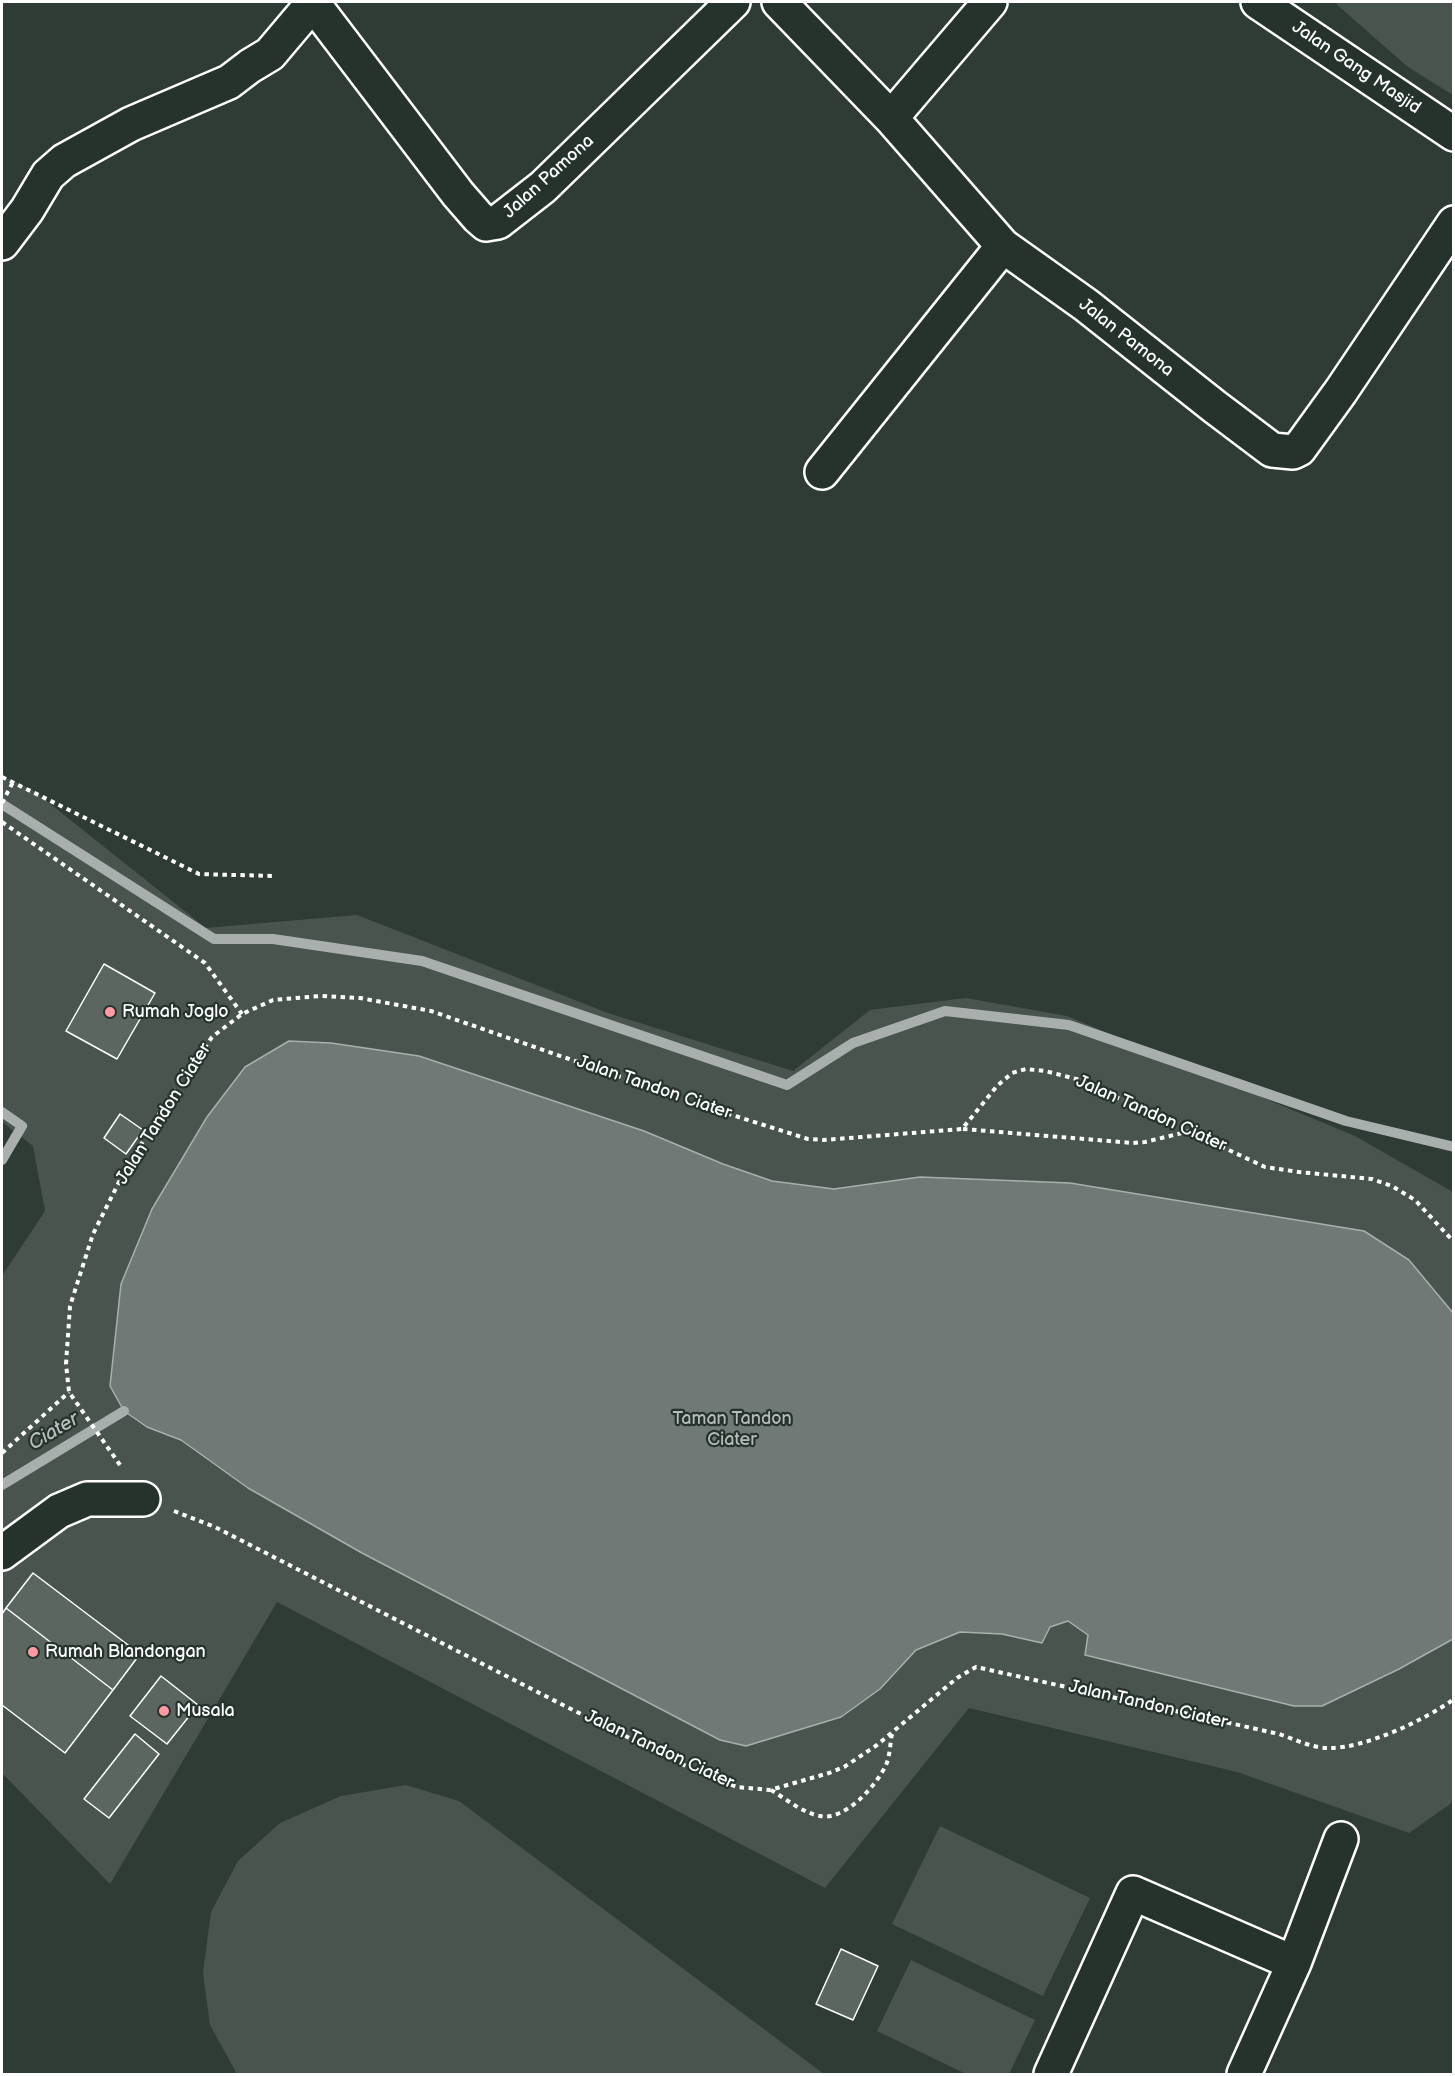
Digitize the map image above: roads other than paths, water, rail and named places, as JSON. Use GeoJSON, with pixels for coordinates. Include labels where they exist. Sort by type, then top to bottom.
{"type":"FeatureCollection","features":[{"type":"Feature","properties":{"kind":"street","name":"Jalan Pamona"},"geometry":{"type":"LineString","coordinates":[[313,2],[458,194],[486,224],[498,222],[543,187],[734,2]]}},
{"type":"Feature","properties":{"kind":"street"},"geometry":{"type":"LineString","coordinates":[[2,243],[27,210],[48,175],[63,161],[131,124],[228,82],[270,54],[313,2]]}},
{"type":"Feature","properties":{"kind":"street","name":"Jalan Pamona"},"geometry":{"type":"LineString","coordinates":[[778,2],[891,118],[1003,246],[1086,305],[1272,450],[1293,452],[1299,449],[1341,391],[1454,223]]}},
{"type":"Feature","properties":{"kind":"street"},"geometry":{"type":"LineString","coordinates":[[891,118],[990,2]]}},
{"type":"Feature","properties":{"kind":"street","name":"Jalan Gang Masjid"},"geometry":{"type":"LineString","coordinates":[[1258,2],[1454,134]]}},
{"type":"Feature","properties":{"kind":"street"},"geometry":{"type":"LineString","coordinates":[[822,472],[1003,246]]}},
{"type":"Feature","properties":{"kind":"street"},"geometry":{"type":"LineString","coordinates":[[2,1553],[59,1510],[87,1499],[143,1499]]}},
{"type":"Feature","properties":{"kind":"street"},"geometry":{"type":"LineString","coordinates":[[1244,2074],[1294,1963],[1341,1839]]}},
{"type":"Feature","properties":{"kind":"street"},"geometry":{"type":"LineString","coordinates":[[1051,2074],[1133,1893],[1294,1963]]}},
{"type":"Feature","properties":{"kind":"waterway"},"geometry":{"type":"LineString","coordinates":[[2,804],[214,939],[273,939],[422,961],[787,1085],[853,1043],[945,1011],[1069,1025],[1346,1121],[1454,1147]]}},
{"type":"Feature","properties":{"kind":"waterway"},"geometry":{"type":"LineString","coordinates":[[2,1112],[22,1126],[2,1160]]}},
{"type":"Feature","properties":{"kind":"waterway","name":"Ciater"},"geometry":{"type":"LineString","coordinates":[[2,1485],[124,1411]]}},
{"type":"Feature","properties":{"kind":"place","name":"Rumah Joglo"},"geometry":{"type":"Point","coordinates":[110,1012]}},
{"type":"Feature","properties":{"kind":"place","name":"Rumah Blandongan"},"geometry":{"type":"Point","coordinates":[33,1652]}},
{"type":"Feature","properties":{"kind":"place","name":"Musala"},"geometry":{"type":"Point","coordinates":[164,1711]}},
{"type":"Feature","properties":{"kind":"park label","name":"Taman Tandon Ciater"},"geometry":{"type":"Point","coordinates":[732,1429]}}]}
